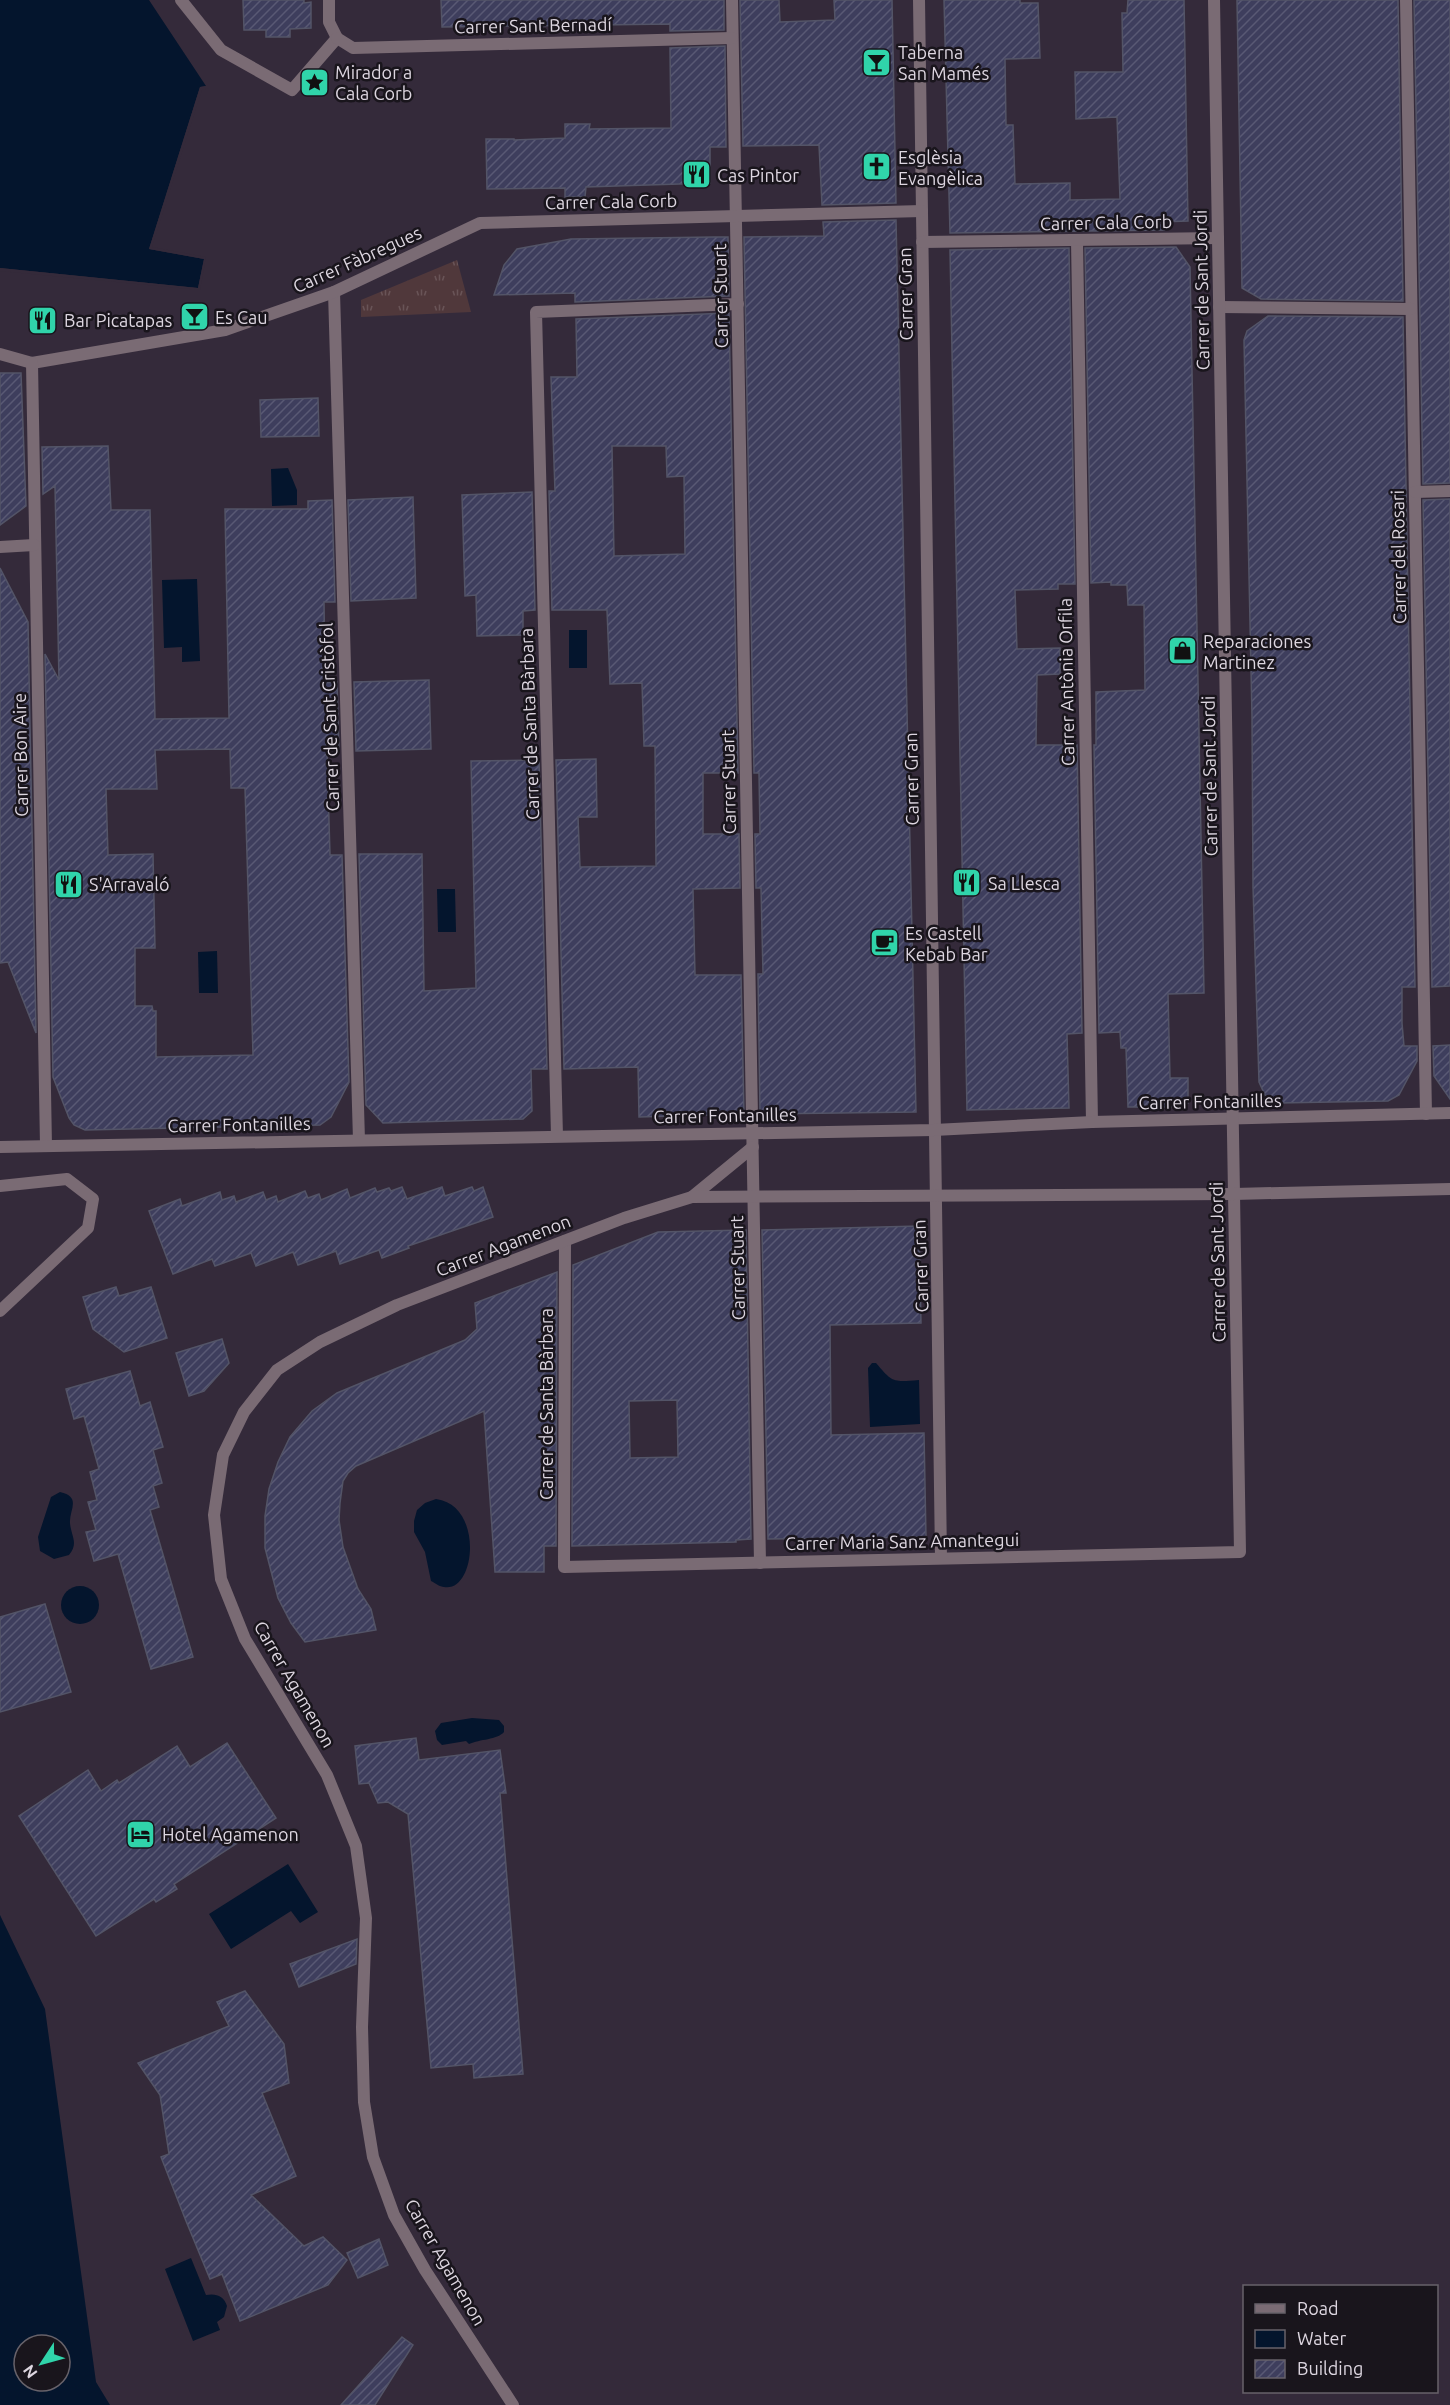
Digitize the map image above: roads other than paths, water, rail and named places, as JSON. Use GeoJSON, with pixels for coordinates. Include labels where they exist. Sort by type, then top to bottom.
{"type":"FeatureCollection","features":[{"type":"Feature","properties":{"kind":"street"},"geometry":{"type":"LineString","coordinates":[[182,0],[221,50],[292,90],[337,38],[329,22],[328,0]]}},
{"type":"Feature","properties":{"kind":"street","name":"Carrer Stuart"},"geometry":{"type":"LineString","coordinates":[[732,0],[760,1563]]}},
{"type":"Feature","properties":{"kind":"street","name":"Carrer Gran"},"geometry":{"type":"LineString","coordinates":[[919,0],[942,1558]]}},
{"type":"Feature","properties":{"kind":"street","name":"Carrer de Sant Jordi"},"geometry":{"type":"LineString","coordinates":[[1214,0],[1240,1552]]}},
{"type":"Feature","properties":{"kind":"street","name":"Carrer del Rosari"},"geometry":{"type":"LineString","coordinates":[[1406,0],[1426,1114]]}},
{"type":"Feature","properties":{"kind":"street","name":"Carrer Sant Bernadí"},"geometry":{"type":"LineString","coordinates":[[337,38],[353,48],[732,38]]}},
{"type":"Feature","properties":{"kind":"street","name":"Carrer Cala Corb"},"geometry":{"type":"LineString","coordinates":[[480,223],[922,212]]}},
{"type":"Feature","properties":{"kind":"street","name":"Carrer Fàbregues"},"geometry":{"type":"LineString","coordinates":[[0,354],[32,363],[225,330],[334,292],[480,223]]}},
{"type":"Feature","properties":{"kind":"street","name":"Carrer Cala Corb"},"geometry":{"type":"LineString","coordinates":[[922,242],[1218,238]]}},
{"type":"Feature","properties":{"kind":"street","name":"Carrer Antònia Orfila"},"geometry":{"type":"LineString","coordinates":[[1077,241],[1092,1122]]}},
{"type":"Feature","properties":{"kind":"street","name":"Carrer de Sant Cristòfol"},"geometry":{"type":"LineString","coordinates":[[334,292],[359,1140]]}},
{"type":"Feature","properties":{"kind":"street","name":"Carrer de Santa Bàrbara"},"geometry":{"type":"LineString","coordinates":[[557,1136],[536,312],[738,304]]}},
{"type":"Feature","properties":{"kind":"street"},"geometry":{"type":"LineString","coordinates":[[1219,307],[1411,309]]}},
{"type":"Feature","properties":{"kind":"street","name":"Carrer Bon Aire"},"geometry":{"type":"LineString","coordinates":[[32,363],[46,1146]]}},
{"type":"Feature","properties":{"kind":"street"},"geometry":{"type":"LineString","coordinates":[[1415,492],[1450,491]]}},
{"type":"Feature","properties":{"kind":"street"},"geometry":{"type":"LineString","coordinates":[[0,547],[34,545]]}},
{"type":"Feature","properties":{"kind":"street","name":"Carrer Fontanilles"},"geometry":{"type":"LineString","coordinates":[[0,1147],[752,1132],[934,1131],[1233,1117],[1450,1113]]}},
{"type":"Feature","properties":{"kind":"street","name":"Carrer Agamenon"},"geometry":{"type":"LineString","coordinates":[[692,1197],[753,1147]]}},
{"type":"Feature","properties":{"kind":"street"},"geometry":{"type":"LineString","coordinates":[[0,1186],[67,1179],[93,1199],[88,1228],[0,1311]]}},
{"type":"Feature","properties":{"kind":"street"},"geometry":{"type":"LineString","coordinates":[[753,1197],[1234,1194],[1450,1189]]}},
{"type":"Feature","properties":{"kind":"street","name":"Carrer Agamenon"},"geometry":{"type":"LineString","coordinates":[[513,2405],[420,2261],[394,2215],[373,2157],[364,2102],[362,2027],[366,1918],[356,1846],[327,1775],[245,1639],[221,1578],[214,1515],[223,1455],[244,1412],[277,1370],[320,1342],[396,1305],[624,1218],[692,1197],[753,1197]]}},
{"type":"Feature","properties":{"kind":"street","name":"Carrer de Santa Bàrbara"},"geometry":{"type":"LineString","coordinates":[[564,1241],[564,1568]]}},
{"type":"Feature","properties":{"kind":"street","name":"Carrer Maria Sanz Amantegui"},"geometry":{"type":"LineString","coordinates":[[564,1568],[1240,1552]]}},
{"type":"Feature","properties":{"kind":"water"},"geometry":{"type":"Polygon","coordinates":[[[0,0],[149,0],[206,86],[200,87],[149,249],[204,259],[198,288],[0,268],[0,0]]]}},
{"type":"Feature","properties":{"kind":"water"},"geometry":{"type":"Polygon","coordinates":[[[288,468],[297,490],[297,505],[272,506],[271,469],[288,468]]]}},
{"type":"Feature","properties":{"kind":"water"},"geometry":{"type":"Polygon","coordinates":[[[197,579],[200,661],[182,662],[182,647],[164,648],[162,580],[197,579]]]}},
{"type":"Feature","properties":{"kind":"water"},"geometry":{"type":"Polygon","coordinates":[[[569,630],[587,630],[587,668],[569,668],[569,630]]]}},
{"type":"Feature","properties":{"kind":"water"},"geometry":{"type":"Polygon","coordinates":[[[437,889],[455,889],[456,932],[438,932],[437,889]]]}},
{"type":"Feature","properties":{"kind":"water"},"geometry":{"type":"Polygon","coordinates":[[[217,951],[218,993],[199,993],[198,952],[217,951]]]}},
{"type":"Feature","properties":{"kind":"water"},"geometry":{"type":"Polygon","coordinates":[[[872,1363],[876,1363],[894,1380],[919,1380],[920,1424],[870,1427],[868,1368],[872,1363]]]}},
{"type":"Feature","properties":{"kind":"water"},"geometry":{"type":"Polygon","coordinates":[[[60,1492],[67,1494],[73,1501],[70,1523],[74,1547],[69,1555],[54,1559],[40,1551],[38,1537],[51,1497],[60,1492]]]}},
{"type":"Feature","properties":{"kind":"water"},"geometry":{"type":"Polygon","coordinates":[[[436,1499],[451,1505],[462,1516],[468,1531],[470,1548],[463,1577],[455,1585],[444,1587],[431,1581],[425,1552],[414,1532],[417,1510],[425,1503],[436,1499]]]}},
{"type":"Feature","properties":{"kind":"water"},"geometry":{"type":"Polygon","coordinates":[[[80,1586],[87,1587],[93,1592],[98,1598],[98,1612],[93,1618],[87,1623],[80,1624],[73,1623],[67,1618],[62,1612],[61,1605],[62,1598],[67,1592],[73,1587],[80,1586]]]}},
{"type":"Feature","properties":{"kind":"water"},"geometry":{"type":"Polygon","coordinates":[[[472,1718],[499,1720],[504,1726],[504,1732],[497,1737],[469,1744],[466,1741],[442,1745],[437,1740],[435,1731],[441,1723],[472,1718]]]}},
{"type":"Feature","properties":{"kind":"water"},"geometry":{"type":"Polygon","coordinates":[[[288,1864],[318,1912],[300,1923],[291,1911],[231,1949],[209,1914],[288,1864]]]}},
{"type":"Feature","properties":{"kind":"water"},"geometry":{"type":"Polygon","coordinates":[[[0,1915],[45,2009],[96,2382],[110,2405],[0,2405],[0,1915]]]}},
{"type":"Feature","properties":{"kind":"water"},"geometry":{"type":"Polygon","coordinates":[[[191,2258],[206,2295],[219,2296],[227,2306],[224,2317],[217,2322],[220,2330],[193,2341],[165,2269],[191,2258]]]}},
{"type":"Feature","properties":{"kind":"place","name":"Taberna San Mamés"},"geometry":{"type":"Point","coordinates":[877,62]}},
{"type":"Feature","properties":{"kind":"place","name":"Mirador a Cala Corb"},"geometry":{"type":"Point","coordinates":[314,82]}},
{"type":"Feature","properties":{"kind":"place","name":"Esglèsia Evangèlica"},"geometry":{"type":"Point","coordinates":[877,167]}},
{"type":"Feature","properties":{"kind":"place","name":"Cas Pintor"},"geometry":{"type":"Point","coordinates":[696,175]}},
{"type":"Feature","properties":{"kind":"place","name":"Es Cau"},"geometry":{"type":"Point","coordinates":[194,317]}},
{"type":"Feature","properties":{"kind":"place","name":"Bar Picatapas"},"geometry":{"type":"Point","coordinates":[43,320]}},
{"type":"Feature","properties":{"kind":"place","name":"Reparaciones Martinez"},"geometry":{"type":"Point","coordinates":[1182,651]}},
{"type":"Feature","properties":{"kind":"place","name":"Sa Llesca"},"geometry":{"type":"Point","coordinates":[967,883]}},
{"type":"Feature","properties":{"kind":"place","name":"S'Arravaló"},"geometry":{"type":"Point","coordinates":[68,884]}},
{"type":"Feature","properties":{"kind":"place","name":"Es Castell Kebab Bar"},"geometry":{"type":"Point","coordinates":[884,943]}},
{"type":"Feature","properties":{"kind":"place","name":"Hotel Agamenon"},"geometry":{"type":"Point","coordinates":[141,1834]}}]}
